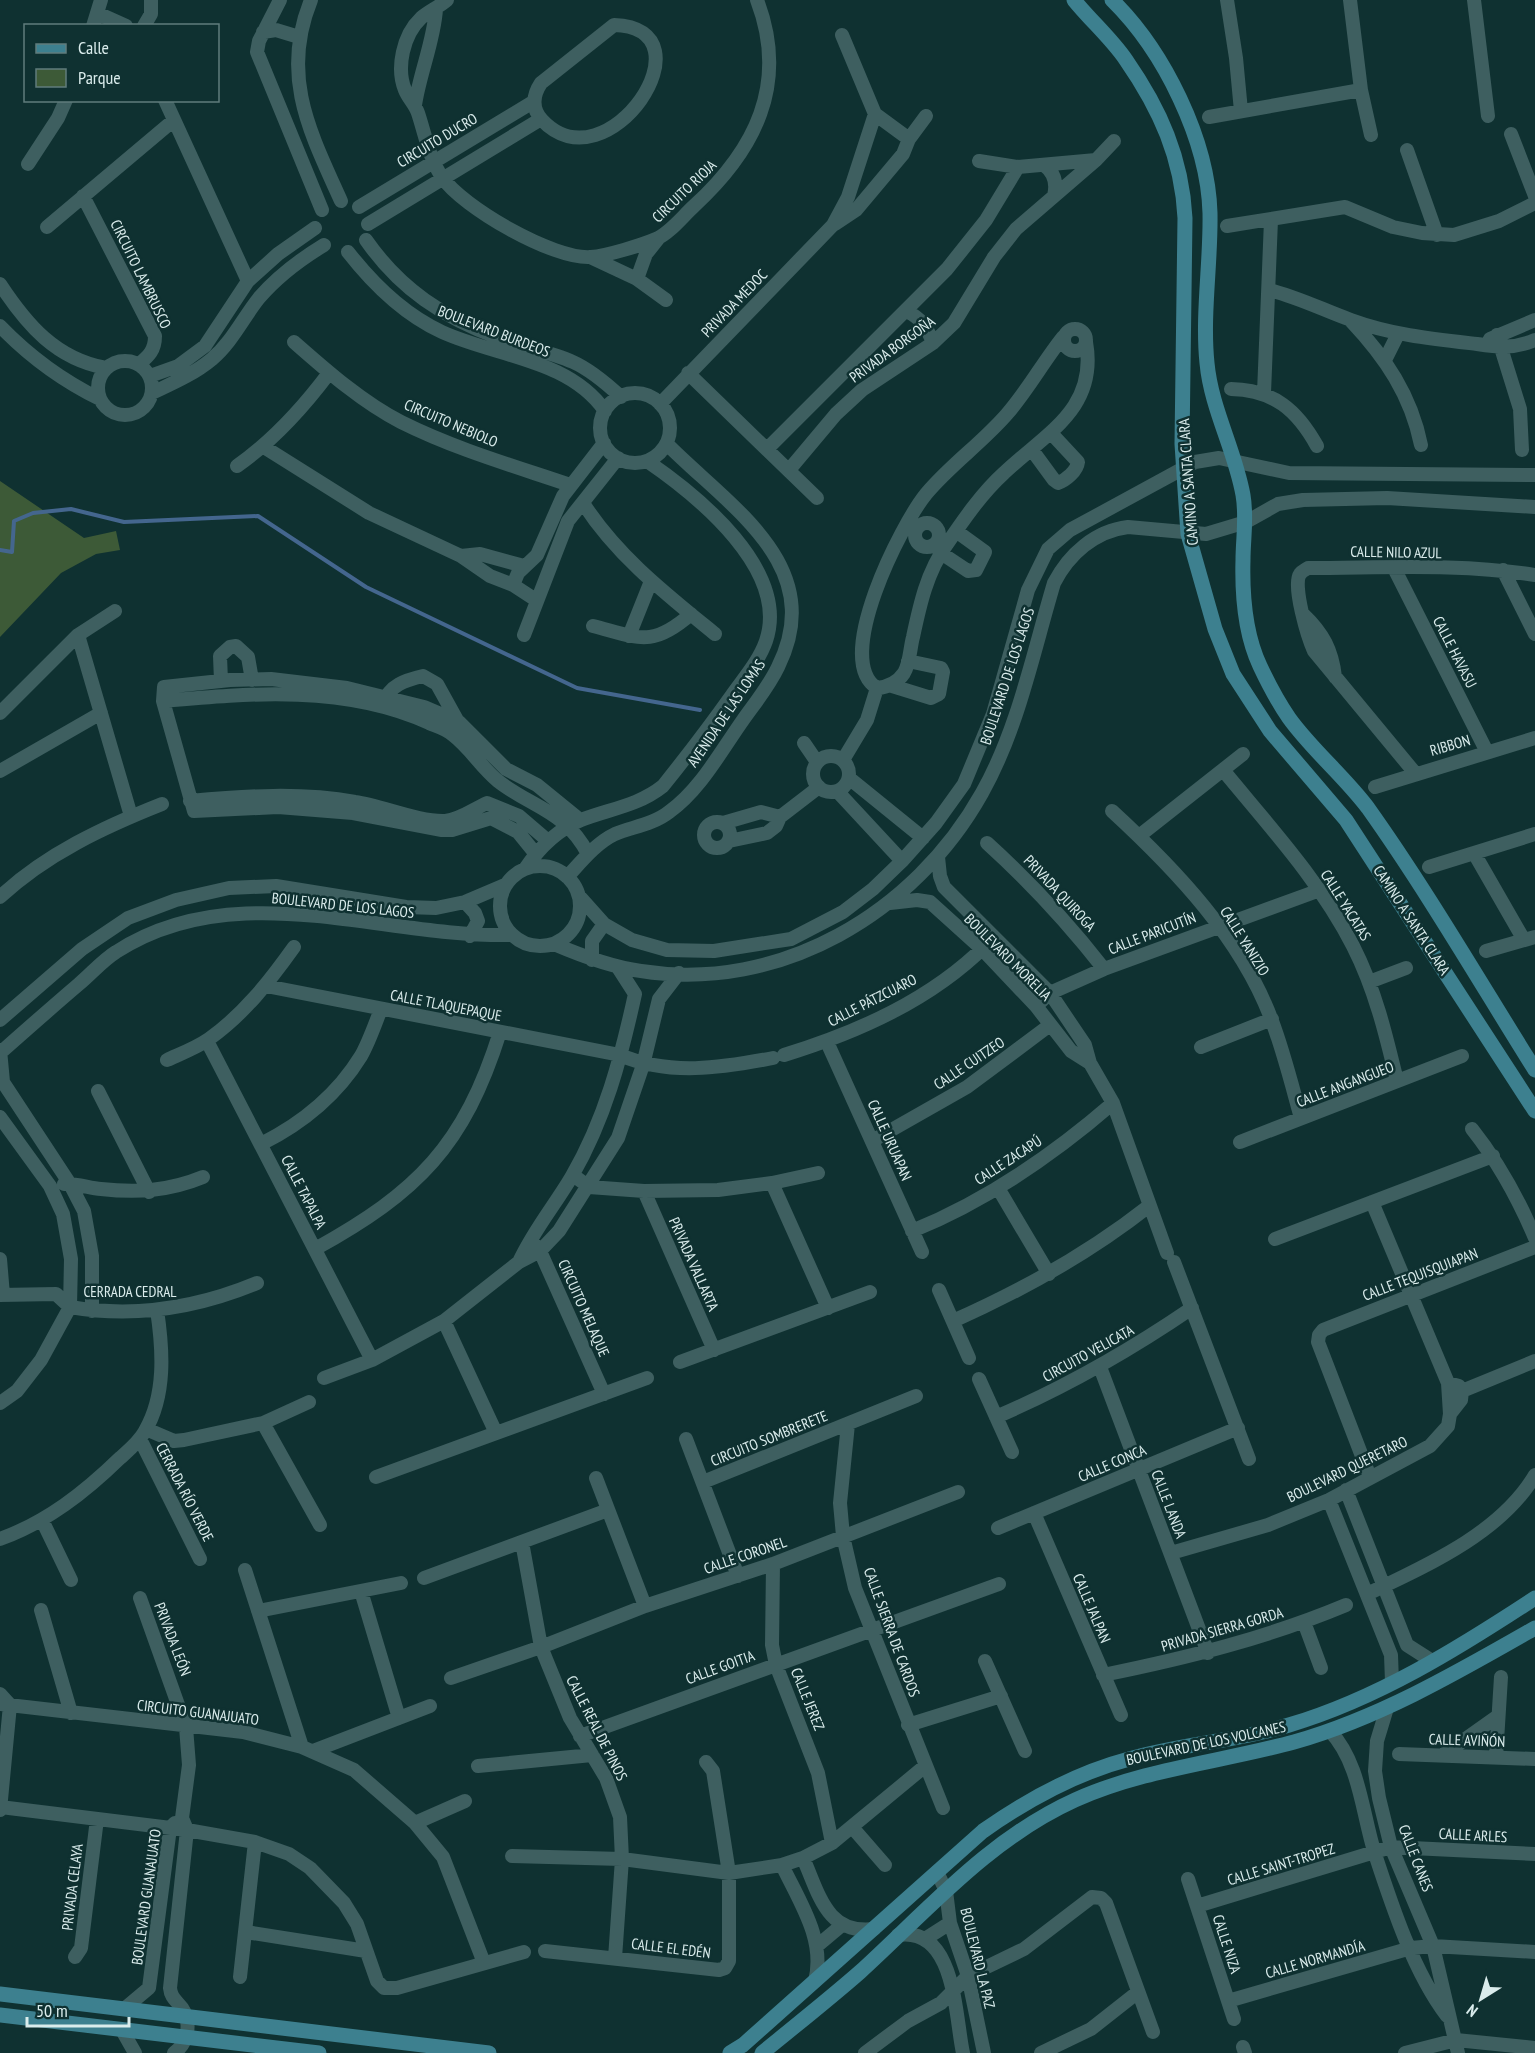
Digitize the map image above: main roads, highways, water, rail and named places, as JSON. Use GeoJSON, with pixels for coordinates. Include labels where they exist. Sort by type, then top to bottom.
{"type":"FeatureCollection","features":[{"type":"Feature","properties":{"kind":"waterway"},"geometry":{"type":"LineString","coordinates":[[0,550],[12,552],[14,521],[33,513],[71,509],[124,522],[258,516],[366,587],[577,688],[700,710]]}}]}
